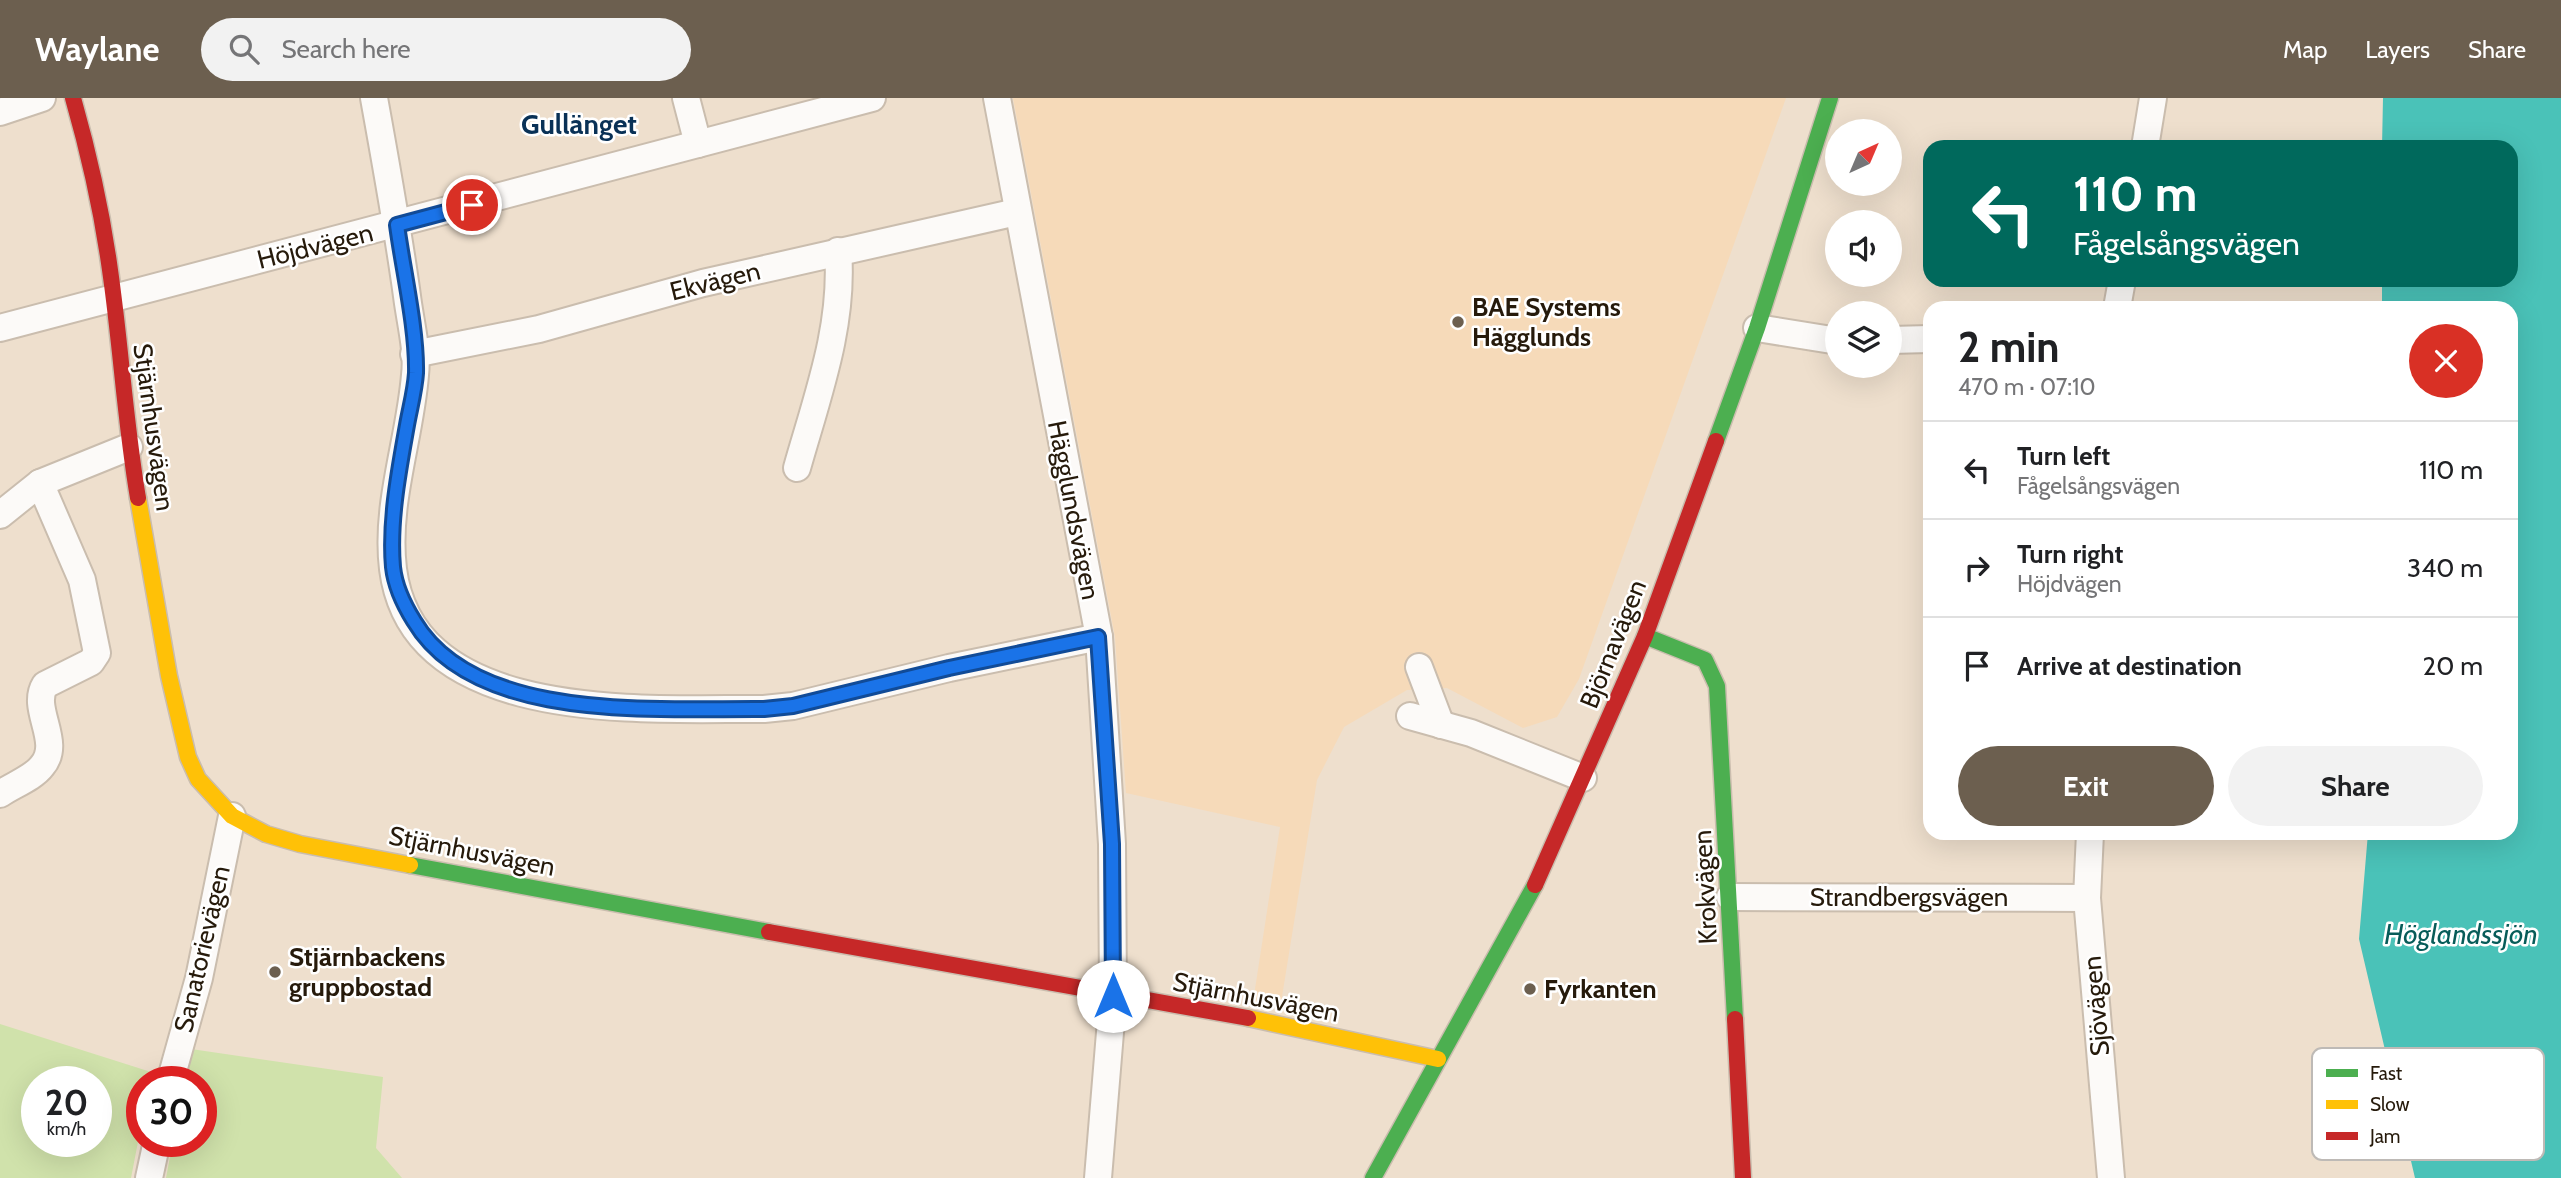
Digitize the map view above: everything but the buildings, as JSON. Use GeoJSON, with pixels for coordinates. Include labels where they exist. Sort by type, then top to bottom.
{"type":"FeatureCollection","features":[{"type":"Feature","properties":{"kind":"street"},"geometry":{"type":"LineString","coordinates":[[0,112],[43,98]]}},
{"type":"Feature","properties":{"kind":"street","name":"Stjärnhusvägen"},"geometry":{"type":"LineString","coordinates":[[73,98],[88,152],[113,298],[129,447],[169,676],[188,757],[198,779],[232,816],[266,834],[300,844],[1113,996],[1219,1012],[1438,1059]]}},
{"type":"Feature","properties":{"kind":"street"},"geometry":{"type":"LineString","coordinates":[[374,98],[397,225],[416,373],[400,465],[395,517],[395,578],[404,604],[421,634],[445,659],[474,676],[505,688],[584,705],[764,709],[793,706],[949,668],[1098,637]]}},
{"type":"Feature","properties":{"kind":"street"},"geometry":{"type":"LineString","coordinates":[[686,98],[698,144]]}},
{"type":"Feature","properties":{"kind":"street","name":"Höjdvägen"},"geometry":{"type":"LineString","coordinates":[[0,328],[872,98]]}},
{"type":"Feature","properties":{"kind":"street","name":"Hägglundsvägen"},"geometry":{"type":"LineString","coordinates":[[997,98],[1098,637],[1112,844],[1113,996],[1098,1178]]}},
{"type":"Feature","properties":{"kind":"street","name":"Björnavägen"},"geometry":{"type":"LineString","coordinates":[[1373,1178],[1540,876],[1645,636],[1757,328],[1830,98]]}},
{"type":"Feature","properties":{"kind":"street"},"geometry":{"type":"LineString","coordinates":[[2146,140],[2154,98]]}},
{"type":"Feature","properties":{"kind":"street","name":"Ekvägen"},"geometry":{"type":"LineString","coordinates":[[414,354],[539,329],[703,283],[1017,212]]}},
{"type":"Feature","properties":{"kind":"street"},"geometry":{"type":"LineString","coordinates":[[797,468],[830,351],[838,305],[838,251]]}},
{"type":"Feature","properties":{"kind":"street"},"geometry":{"type":"LineString","coordinates":[[1757,328],[1825,339]]}},
{"type":"Feature","properties":{"kind":"street"},"geometry":{"type":"LineString","coordinates":[[1902,340],[1923,339]]}},
{"type":"Feature","properties":{"kind":"street"},"geometry":{"type":"LineString","coordinates":[[0,515],[40,483],[129,447]]}},
{"type":"Feature","properties":{"kind":"street"},"geometry":{"type":"LineString","coordinates":[[0,794],[37,771],[50,751],[41,696],[45,685],[91,662],[97,653],[82,580],[40,483]]}},
{"type":"Feature","properties":{"kind":"street","name":"Krokvägen"},"geometry":{"type":"LineString","coordinates":[[1645,636],[1705,660],[1714,676],[1721,740],[1743,1178]]}},
{"type":"Feature","properties":{"kind":"street"},"geometry":{"type":"LineString","coordinates":[[1419,667],[1441,725]]}},
{"type":"Feature","properties":{"kind":"street"},"geometry":{"type":"LineString","coordinates":[[1410,716],[1471,733],[1583,778]]}},
{"type":"Feature","properties":{"kind":"street","name":"Sanatorievägen"},"geometry":{"type":"LineString","coordinates":[[174,1066],[199,978],[232,816]]}},
{"type":"Feature","properties":{"kind":"street","name":"Sjövägen"},"geometry":{"type":"LineString","coordinates":[[2090,840],[2087,898],[2110,1178]]}},
{"type":"Feature","properties":{"kind":"street","name":"Strandbergsvägen"},"geometry":{"type":"LineString","coordinates":[[1730,897],[2087,898]]}},
{"type":"Feature","properties":{"kind":"street"},"geometry":{"type":"LineString","coordinates":[[149,1178],[154,1157]]}},
{"type":"Feature","properties":{"kind":"shaded area"},"geometry":{"type":"Polygon","coordinates":[[[1013,98],[1786,98],[1579,679],[1557,717],[1523,728],[1447,688],[1407,690],[1344,727],[1317,780],[1280,1009],[1253,1002],[1280,827],[1126,793],[1115,637],[1013,98]]]}},
{"type":"Feature","properties":{"kind":"green space"},"geometry":{"type":"Polygon","coordinates":[[[0,1024],[132,1066],[126,1066],[126,1157],[135,1157],[131,1178],[0,1178],[0,1024]]]}},
{"type":"Feature","properties":{"kind":"green space"},"geometry":{"type":"Polygon","coordinates":[[[191,1049],[383,1077],[376,1148],[402,1178],[166,1178],[170,1157],[217,1157],[217,1066],[188,1066],[191,1049]]]}},
{"type":"Feature","properties":{"kind":"water","name":"Höglandssjön"},"geometry":{"type":"Polygon","coordinates":[[[2383,98],[2561,98],[2561,1178],[2415,1178],[2411,1160],[2544,1160],[2544,1048],[2385,1048],[2359,939],[2367,840],[2518,840],[2518,301],[2382,301],[2382,287],[2518,287],[2518,140],[2382,140],[2383,98]]]}},
{"type":"Feature","properties":{"kind":"traffic: fast"},"geometry":{"type":"LineString","coordinates":[[1716,441],[1757,328],[1830,98]]}},
{"type":"Feature","properties":{"kind":"traffic: fast"},"geometry":{"type":"LineString","coordinates":[[1645,636],[1705,660],[1717,686],[1735,1019]]}},
{"type":"Feature","properties":{"kind":"traffic: fast"},"geometry":{"type":"LineString","coordinates":[[410,865],[769,932]]}},
{"type":"Feature","properties":{"kind":"traffic: fast"},"geometry":{"type":"LineString","coordinates":[[1373,1178],[1535,885]]}},
{"type":"Feature","properties":{"kind":"traffic: slow"},"geometry":{"type":"LineString","coordinates":[[138,498],[169,676],[188,757],[198,779],[232,816],[266,834],[300,844],[410,865]]}},
{"type":"Feature","properties":{"kind":"traffic: slow"},"geometry":{"type":"LineString","coordinates":[[1248,1018],[1438,1059]]}},
{"type":"Feature","properties":{"kind":"traffic: jam"},"geometry":{"type":"LineString","coordinates":[[73,98],[107,248],[138,498]]}},
{"type":"Feature","properties":{"kind":"traffic: jam"},"geometry":{"type":"LineString","coordinates":[[1535,885],[1645,636],[1716,441]]}},
{"type":"Feature","properties":{"kind":"traffic: jam"},"geometry":{"type":"LineString","coordinates":[[769,932],[1248,1018]]}},
{"type":"Feature","properties":{"kind":"traffic: jam"},"geometry":{"type":"LineString","coordinates":[[1735,1019],[1743,1178]]}},
{"type":"Feature","properties":{"kind":"place","name":"BAE Systems Hägglunds"},"geometry":{"type":"Point","coordinates":[1458,322]}},
{"type":"Feature","properties":{"kind":"place","name":"Stjärnbackens gruppbostad"},"geometry":{"type":"Point","coordinates":[275,972]}},
{"type":"Feature","properties":{"kind":"place","name":"Fyrkanten"},"geometry":{"type":"Point","coordinates":[1530,989]}},
{"type":"Feature","properties":{"kind":"district","name":"Gullänget"},"geometry":{"type":"Point","coordinates":[579,124]}},
{"type":"Feature","properties":{"kind":"route"},"geometry":{"type":"LineString","coordinates":[[472,205],[397,225],[416,373],[400,465],[393,565],[404,604],[421,634],[445,659],[464,671],[505,688],[542,698],[584,705],[764,709],[793,706],[949,668],[1098,637],[1112,844],[1113,996]]}}]}
